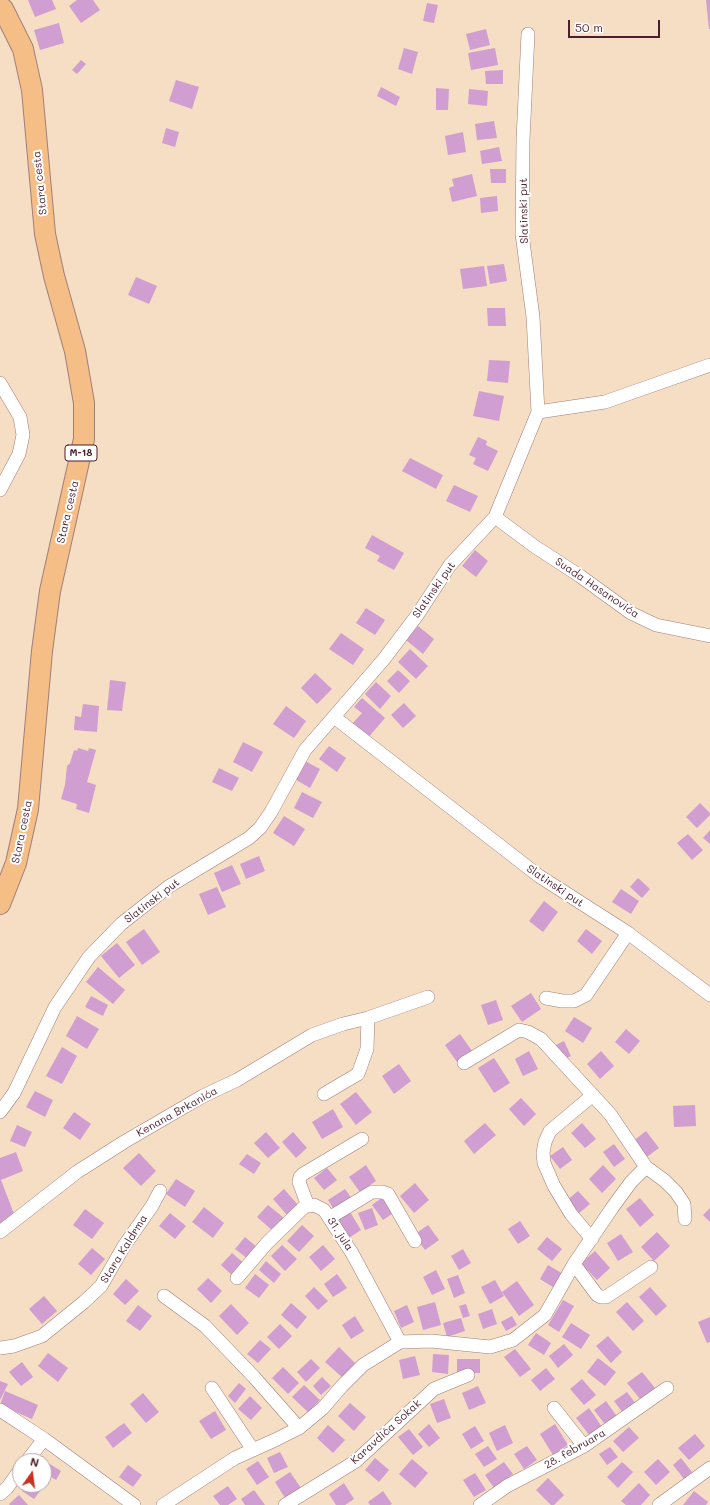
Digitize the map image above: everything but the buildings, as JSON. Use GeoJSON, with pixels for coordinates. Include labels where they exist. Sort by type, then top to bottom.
{"type":"FeatureCollection","features":[{"type":"Feature","properties":{"kind":"main road","name":"Stara cesta"},"geometry":{"type":"LineString","coordinates":[[0,6],[3,9],[23,49],[32,90],[45,234],[54,276],[75,351],[84,403],[84,439],[50,591],[42,651],[28,809],[16,863],[0,904]]}},
{"type":"Feature","properties":{"kind":"street","name":"Slatinski put"},"geometry":{"type":"LineString","coordinates":[[0,1112],[14,1093],[55,1007],[89,957],[121,924],[168,887],[249,838],[260,828],[305,750],[384,659],[418,614],[450,565],[495,517],[538,412],[533,317],[522,234],[523,140],[528,34]]}},
{"type":"Feature","properties":{"kind":"street"},"geometry":{"type":"LineString","coordinates":[[538,412],[605,402],[710,365]]}},
{"type":"Feature","properties":{"kind":"street"},"geometry":{"type":"LineString","coordinates":[[0,383],[20,416],[23,434],[19,454],[0,490]]}},
{"type":"Feature","properties":{"kind":"street","name":"Suada Hasanovića"},"geometry":{"type":"LineString","coordinates":[[495,517],[534,546],[580,576],[631,613],[656,625],[710,636]]}},
{"type":"Feature","properties":{"kind":"street","name":"Slatinski put"},"geometry":{"type":"LineString","coordinates":[[334,717],[539,876],[628,933],[710,995]]}},
{"type":"Feature","properties":{"kind":"street"},"geometry":{"type":"LineString","coordinates":[[546,998],[562,1001],[574,1001],[586,995],[628,933]]}},
{"type":"Feature","properties":{"kind":"street","name":"Kenana Brkanića"},"geometry":{"type":"LineString","coordinates":[[0,1232],[77,1172],[124,1142],[203,1096],[237,1080],[312,1035],[428,998]]}},
{"type":"Feature","properties":{"kind":"street"},"geometry":{"type":"LineString","coordinates":[[324,1094],[358,1074],[367,1049],[368,1018]]}},
{"type":"Feature","properties":{"kind":"street"},"geometry":{"type":"LineString","coordinates":[[464,1063],[519,1030],[528,1032],[541,1039],[610,1114],[646,1167],[665,1181],[676,1192],[684,1204],[685,1219]]}},
{"type":"Feature","properties":{"kind":"street"},"geometry":{"type":"LineString","coordinates":[[592,1239],[571,1214],[544,1163],[543,1153],[545,1142],[550,1131],[593,1096]]}},
{"type":"Feature","properties":{"kind":"street"},"geometry":{"type":"LineString","coordinates":[[237,1278],[267,1243],[304,1207],[308,1206],[299,1182],[303,1174],[362,1139]]}},
{"type":"Feature","properties":{"kind":"street"},"geometry":{"type":"LineString","coordinates":[[163,1505],[235,1458],[299,1428],[323,1408],[363,1365],[400,1342],[431,1341],[490,1347],[513,1340],[545,1315],[574,1264],[619,1198],[631,1182],[646,1167]]}},
{"type":"Feature","properties":{"kind":"street","name":"Stara Kaldrma"},"geometry":{"type":"LineString","coordinates":[[0,1348],[14,1346],[42,1336],[84,1302],[101,1286],[124,1246],[152,1206],[160,1191]]}},
{"type":"Feature","properties":{"kind":"street"},"geometry":{"type":"LineString","coordinates":[[329,1218],[372,1192],[382,1192],[388,1194],[415,1241]]}},
{"type":"Feature","properties":{"kind":"street","name":"31. jula"},"geometry":{"type":"LineString","coordinates":[[308,1206],[314,1205],[324,1210],[364,1274],[400,1342]]}},
{"type":"Feature","properties":{"kind":"street"},"geometry":{"type":"LineString","coordinates":[[574,1264],[597,1295],[601,1297],[606,1297],[651,1267]]}},
{"type":"Feature","properties":{"kind":"street"},"geometry":{"type":"LineString","coordinates":[[164,1296],[205,1326],[254,1377],[299,1428]]}},
{"type":"Feature","properties":{"kind":"street","name":"Karavdića Sokak"},"geometry":{"type":"LineString","coordinates":[[285,1505],[356,1461],[434,1389],[468,1375]]}},
{"type":"Feature","properties":{"kind":"street"},"geometry":{"type":"LineString","coordinates":[[212,1388],[253,1450]]}},
{"type":"Feature","properties":{"kind":"street","name":"28. februara"},"geometry":{"type":"LineString","coordinates":[[480,1505],[507,1486],[584,1446],[667,1388]]}},
{"type":"Feature","properties":{"kind":"street"},"geometry":{"type":"LineString","coordinates":[[554,1408],[584,1446]]}},
{"type":"Feature","properties":{"kind":"street"},"geometry":{"type":"LineString","coordinates":[[0,1410],[44,1439],[134,1505]]}},
{"type":"Feature","properties":{"kind":"street"},"geometry":{"type":"LineString","coordinates":[[33,1453],[44,1439]]}},
{"type":"Feature","properties":{"kind":"street"},"geometry":{"type":"LineString","coordinates":[[659,1505],[710,1468]]}},
{"type":"Feature","properties":{"kind":"street"},"geometry":{"type":"LineString","coordinates":[[0,1494],[12,1481]]}}]}
